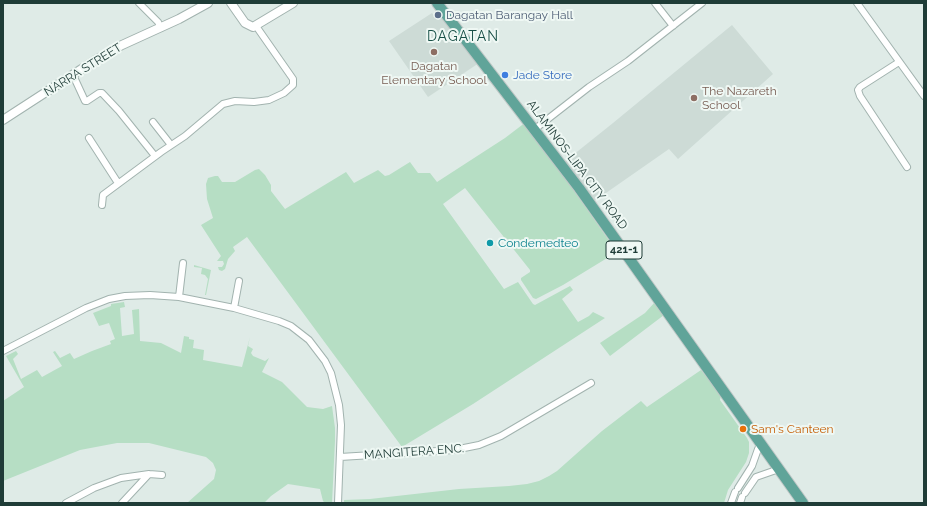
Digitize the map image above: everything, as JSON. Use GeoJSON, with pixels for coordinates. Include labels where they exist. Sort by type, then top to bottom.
{"type":"FeatureCollection","features":[{"type":"Feature","properties":{"kind":"main road","name":"ALAMINOS-LIPA CITY ROAD"},"geometry":{"type":"LineString","coordinates":[[437,3],[579,188],[803,503]]}},
{"type":"Feature","properties":{"kind":"street"},"geometry":{"type":"LineString","coordinates":[[139,3],[158,22],[161,28]]}},
{"type":"Feature","properties":{"kind":"street","name":"NARRA STREET"},"geometry":{"type":"LineString","coordinates":[[3,120],[113,50],[161,28],[208,3]]}},
{"type":"Feature","properties":{"kind":"street"},"geometry":{"type":"LineString","coordinates":[[231,3],[245,23],[250,27],[256,26],[293,3]]}},
{"type":"Feature","properties":{"kind":"street"},"geometry":{"type":"LineString","coordinates":[[655,3],[673,26]]}},
{"type":"Feature","properties":{"kind":"street"},"geometry":{"type":"LineString","coordinates":[[535,129],[589,87],[628,61],[702,3]]}},
{"type":"Feature","properties":{"kind":"street"},"geometry":{"type":"LineString","coordinates":[[857,3],[871,25],[924,96]]}},
{"type":"Feature","properties":{"kind":"street"},"geometry":{"type":"LineString","coordinates":[[102,205],[102,195],[154,156],[185,136],[223,104],[235,101],[254,102],[269,100],[284,93],[293,85],[293,79],[256,26]]}},
{"type":"Feature","properties":{"kind":"street"},"geometry":{"type":"LineString","coordinates":[[899,62],[860,87],[858,90],[860,96],[906,167]]}},
{"type":"Feature","properties":{"kind":"street"},"geometry":{"type":"LineString","coordinates":[[73,75],[85,101],[99,93],[102,93],[119,111],[154,156]]}},
{"type":"Feature","properties":{"kind":"street"},"geometry":{"type":"LineString","coordinates":[[153,122],[171,145]]}},
{"type":"Feature","properties":{"kind":"street"},"geometry":{"type":"LineString","coordinates":[[89,138],[118,183]]}},
{"type":"Feature","properties":{"kind":"street"},"geometry":{"type":"LineString","coordinates":[[179,296],[183,263]]}},
{"type":"Feature","properties":{"kind":"street"},"geometry":{"type":"LineString","coordinates":[[234,308],[238,281]]}},
{"type":"Feature","properties":{"kind":"street"},"geometry":{"type":"LineString","coordinates":[[3,351],[75,314],[109,299],[140,295],[179,296],[234,308],[291,326],[309,340],[325,361],[331,373],[339,405],[341,433],[338,503]]}},
{"type":"Feature","properties":{"kind":"street","name":"MANGITERA ENC."},"geometry":{"type":"LineString","coordinates":[[340,457],[454,450],[478,445],[501,436],[591,383]]}},
{"type":"Feature","properties":{"kind":"street"},"geometry":{"type":"LineString","coordinates":[[731,503],[736,490],[752,466],[761,443]]}},
{"type":"Feature","properties":{"kind":"street"},"geometry":{"type":"LineString","coordinates":[[742,498],[756,477],[779,469]]}},
{"type":"Feature","properties":{"kind":"street"},"geometry":{"type":"LineString","coordinates":[[122,503],[149,474]]}},
{"type":"Feature","properties":{"kind":"street"},"geometry":{"type":"LineString","coordinates":[[66,503],[94,488],[121,478],[149,474],[162,475]]}},
{"type":"Feature","properties":{"kind":"street"},"geometry":{"type":"LineString","coordinates":[[742,482],[749,487]]}},
{"type":"Feature","properties":{"kind":"shaded area","name":"Dagatan Elementary School"},"geometry":{"type":"Polygon","coordinates":[[[432,13],[438,20],[443,17],[479,63],[428,97],[389,41],[432,13]]]}},
{"type":"Feature","properties":{"kind":"shaded area","name":"The Nazareth School"},"geometry":{"type":"Polygon","coordinates":[[[732,25],[773,74],[678,159],[669,149],[593,202],[563,163],[732,25]]]}},
{"type":"Feature","properties":{"kind":"green space"},"geometry":{"type":"Polygon","coordinates":[[[526,122],[617,252],[563,285],[536,299],[533,298],[521,280],[521,278],[530,272],[530,270],[465,188],[443,204],[504,289],[518,282],[535,305],[570,286],[573,290],[562,299],[578,322],[593,312],[605,318],[473,404],[402,447],[247,237],[233,247],[235,251],[228,259],[225,269],[222,271],[219,270],[218,267],[222,267],[224,264],[223,261],[217,261],[221,256],[201,225],[213,218],[207,199],[206,184],[208,178],[218,176],[222,182],[235,182],[259,169],[271,185],[271,191],[285,209],[346,172],[354,183],[378,170],[385,176],[389,175],[410,162],[418,173],[430,173],[437,182],[505,138],[526,122]]]}},
{"type":"Feature","properties":{"kind":"green space"},"geometry":{"type":"Polygon","coordinates":[[[194,265],[211,270],[206,295],[208,279],[205,275],[201,274],[202,268],[194,267],[194,265]]]}},
{"type":"Feature","properties":{"kind":"green space"},"geometry":{"type":"Polygon","coordinates":[[[124,302],[125,307],[120,308],[122,336],[134,334],[132,310],[139,309],[140,341],[161,343],[181,353],[184,336],[189,337],[189,339],[194,340],[193,348],[204,350],[203,360],[242,367],[250,337],[248,346],[253,349],[251,353],[253,356],[265,361],[269,358],[262,372],[282,382],[307,407],[323,409],[332,406],[335,441],[332,503],[325,503],[323,501],[320,489],[288,484],[264,503],[187,503],[214,479],[216,470],[213,463],[206,457],[149,443],[117,443],[80,450],[3,481],[3,401],[24,387],[6,356],[16,351],[18,354],[13,359],[21,379],[37,370],[42,377],[62,366],[53,352],[55,351],[60,358],[70,353],[74,359],[111,344],[110,341],[115,339],[109,323],[99,326],[93,313],[111,306],[111,304],[124,302]]]}},
{"type":"Feature","properties":{"kind":"green space"},"geometry":{"type":"Polygon","coordinates":[[[655,302],[664,315],[610,356],[600,343],[645,313],[655,302]]]}},
{"type":"Feature","properties":{"kind":"green space"},"geometry":{"type":"Polygon","coordinates":[[[701,370],[721,395],[720,400],[749,442],[749,453],[746,462],[728,490],[724,503],[344,503],[344,500],[370,499],[459,489],[509,486],[539,481],[557,471],[602,431],[641,401],[647,407],[701,370]]]}},
{"type":"Feature","properties":{"kind":"place","name":"Dagatan Barangay Hall"},"geometry":{"type":"Point","coordinates":[438,15]}},
{"type":"Feature","properties":{"kind":"place","name":"Dagatan Elementary School"},"geometry":{"type":"Point","coordinates":[434,52]}},
{"type":"Feature","properties":{"kind":"place","name":"Jade Store"},"geometry":{"type":"Point","coordinates":[505,75]}},
{"type":"Feature","properties":{"kind":"place","name":"The Nazareth School"},"geometry":{"type":"Point","coordinates":[694,98]}},
{"type":"Feature","properties":{"kind":"place","name":"Condemedteo"},"geometry":{"type":"Point","coordinates":[490,243]}},
{"type":"Feature","properties":{"kind":"place","name":"Sam's Canteen"},"geometry":{"type":"Point","coordinates":[743,429]}},
{"type":"Feature","properties":{"kind":"district","name":"DAGATAN"},"geometry":{"type":"Point","coordinates":[463,37]}}]}
